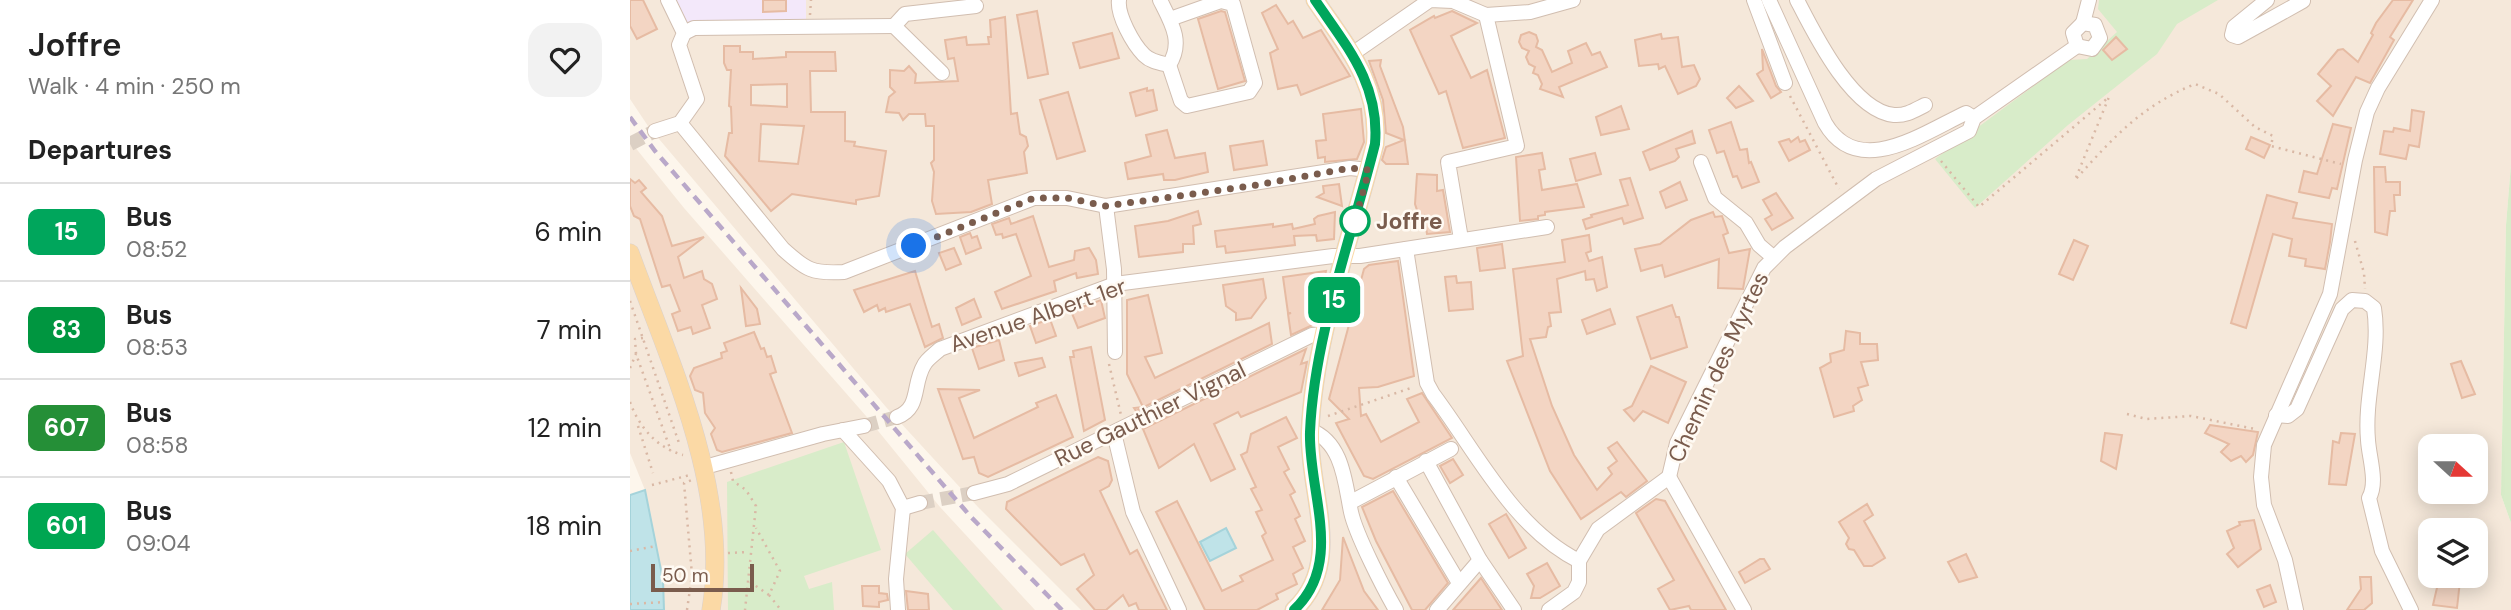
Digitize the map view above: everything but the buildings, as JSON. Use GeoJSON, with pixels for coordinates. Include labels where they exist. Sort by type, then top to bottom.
{"type":"FeatureCollection","features":[{"type":"Feature","properties":{"kind":"main road"},"geometry":{"type":"LineString","coordinates":[[1294,610],[1312,590],[1322,555],[1312,479],[1310,430],[1325,334],[1375,144],[1376,108],[1352,54],[1315,0]]}},
{"type":"Feature","properties":{"kind":"main road"},"geometry":{"type":"LineString","coordinates":[[630,253],[698,440],[705,467],[712,545],[711,610]]}},
{"type":"Feature","properties":{"kind":"street"},"geometry":{"type":"LineString","coordinates":[[655,131],[680,123],[697,99],[680,45],[684,33],[668,0]]}},
{"type":"Feature","properties":{"kind":"street"},"geometry":{"type":"LineString","coordinates":[[1119,0],[1118,9],[1143,54],[1156,63],[1169,65]]}},
{"type":"Feature","properties":{"kind":"street"},"geometry":{"type":"LineString","coordinates":[[1160,0],[1177,41],[1177,54],[1169,65]]}},
{"type":"Feature","properties":{"kind":"street"},"geometry":{"type":"LineString","coordinates":[[1352,54],[1430,0],[1453,1],[1486,15],[1531,12],[1573,0]]}},
{"type":"Feature","properties":{"kind":"street"},"geometry":{"type":"LineString","coordinates":[[1754,0],[1785,83]]}},
{"type":"Feature","properties":{"kind":"street"},"geometry":{"type":"LineString","coordinates":[[1769,0],[1830,133],[1852,149],[1875,152],[1966,113],[1974,118]]}},
{"type":"Feature","properties":{"kind":"street"},"geometry":{"type":"LineString","coordinates":[[1797,0],[1846,82],[1869,103],[1891,115],[1905,115],[1925,105]]}},
{"type":"Feature","properties":{"kind":"street"},"geometry":{"type":"LineString","coordinates":[[2082,23],[2095,26],[2100,38],[2092,49],[2077,46],[2073,33],[2082,23],[2089,0]]}},
{"type":"Feature","properties":{"kind":"street"},"geometry":{"type":"LineString","coordinates":[[2267,0],[2234,27],[2232,35],[2238,37],[2279,11],[2303,1]]}},
{"type":"Feature","properties":{"kind":"street"},"geometry":{"type":"LineString","coordinates":[[2296,610],[2285,560],[2264,505],[2260,477],[2264,445],[2330,294],[2364,122],[2378,88],[2432,0]]}},
{"type":"Feature","properties":{"kind":"street"},"geometry":{"type":"LineString","coordinates":[[1169,65],[1181,101],[1187,106],[1248,92],[1255,83],[1233,4],[1221,1],[1170,19]]}},
{"type":"Feature","properties":{"kind":"street"},"geometry":{"type":"LineString","coordinates":[[894,26],[905,14],[976,6]]}},
{"type":"Feature","properties":{"kind":"street"},"geometry":{"type":"LineString","coordinates":[[1461,239],[1448,162],[1517,146],[1486,15]]}},
{"type":"Feature","properties":{"kind":"street"},"geometry":{"type":"LineString","coordinates":[[684,33],[694,28],[894,26],[942,73]]}},
{"type":"Feature","properties":{"kind":"street","name":"Chemin des Myrtes"},"geometry":{"type":"LineString","coordinates":[[1549,610],[1574,592],[1579,582],[1579,561],[1598,528],[1669,477],[1677,443],[1752,288],[1773,257],[1876,179],[1969,131],[1974,118],[2077,46]]}},
{"type":"Feature","properties":{"kind":"street"},"geometry":{"type":"LineString","coordinates":[[680,123],[783,249],[802,266],[819,274],[844,272],[1034,198],[1067,198],[1106,206],[1251,186],[1350,168],[1369,170]]}},
{"type":"Feature","properties":{"kind":"street"},"geometry":{"type":"LineString","coordinates":[[1701,162],[1716,198],[1746,223],[1759,245],[1773,257]]}},
{"type":"Feature","properties":{"kind":"street"},"geometry":{"type":"LineString","coordinates":[[1106,206],[1115,284],[1112,356]]}},
{"type":"Feature","properties":{"kind":"street","name":"Avenue Albert 1er"},"geometry":{"type":"LineString","coordinates":[[897,417],[908,413],[913,407],[924,363],[940,349],[1115,284],[1346,256],[1547,227]]}},
{"type":"Feature","properties":{"kind":"street"},"geometry":{"type":"LineString","coordinates":[[1406,248],[1427,383],[1518,514],[1566,555],[1579,561]]}},
{"type":"Feature","properties":{"kind":"street"},"geometry":{"type":"LineString","coordinates":[[2276,415],[2288,416],[2297,409],[2342,309],[2352,300],[2365,301],[2374,308],[2377,325],[2367,427],[2375,487],[2369,498],[2382,551],[2412,610]]}},
{"type":"Feature","properties":{"kind":"street","name":"Rue Gauthier Vignal"},"geometry":{"type":"LineString","coordinates":[[974,493],[1008,484],[1312,335],[1325,334]]}},
{"type":"Feature","properties":{"kind":"street"},"geometry":{"type":"LineString","coordinates":[[705,467],[864,426]]}},
{"type":"Feature","properties":{"kind":"street"},"geometry":{"type":"LineString","coordinates":[[1121,428],[1133,512],[1179,610]]}},
{"type":"Feature","properties":{"kind":"street"},"geometry":{"type":"LineString","coordinates":[[843,430],[889,481],[903,508],[896,579],[898,610]]}},
{"type":"Feature","properties":{"kind":"street"},"geometry":{"type":"LineString","coordinates":[[1310,430],[1327,438],[1334,448],[1351,502],[1351,512],[1385,593],[1396,610]]}},
{"type":"Feature","properties":{"kind":"street"},"geometry":{"type":"LineString","coordinates":[[1351,502],[1451,449]]}},
{"type":"Feature","properties":{"kind":"street"},"geometry":{"type":"LineString","coordinates":[[1426,461],[1480,560],[1514,610]]}},
{"type":"Feature","properties":{"kind":"street"},"geometry":{"type":"LineString","coordinates":[[1396,477],[1459,583]]}},
{"type":"Feature","properties":{"kind":"street"},"geometry":{"type":"LineString","coordinates":[[1669,477],[1744,610]]}},
{"type":"Feature","properties":{"kind":"street"},"geometry":{"type":"LineString","coordinates":[[903,508],[920,503]]}},
{"type":"Feature","properties":{"kind":"street"},"geometry":{"type":"LineString","coordinates":[[1437,610],[1480,560]]}},
{"type":"Feature","properties":{"kind":"path"},"geometry":{"type":"LineString","coordinates":[[1785,83],[1798,115],[1846,201]]}},
{"type":"Feature","properties":{"kind":"path"},"geometry":{"type":"LineString","coordinates":[[1932,150],[1979,207],[2109,97],[2075,180],[2121,130],[2151,105],[2195,84],[2219,94],[2255,127],[2273,136],[2271,146],[2353,167]]}},
{"type":"Feature","properties":{"kind":"path"},"geometry":{"type":"LineString","coordinates":[[2344,223],[2355,241],[2364,273],[2365,301]]}},
{"type":"Feature","properties":{"kind":"path"},"geometry":{"type":"LineString","coordinates":[[630,302],[685,456],[671,450],[637,423]]}},
{"type":"Feature","properties":{"kind":"path"},"geometry":{"type":"LineString","coordinates":[[630,335],[635,339],[643,338]]}},
{"type":"Feature","properties":{"kind":"path"},"geometry":{"type":"LineString","coordinates":[[635,339],[636,354],[671,450]]}},
{"type":"Feature","properties":{"kind":"path"},"geometry":{"type":"LineString","coordinates":[[630,368],[636,354]]}},
{"type":"Feature","properties":{"kind":"path"},"geometry":{"type":"LineString","coordinates":[[1112,356],[1121,428]]}},
{"type":"Feature","properties":{"kind":"path"},"geometry":{"type":"LineString","coordinates":[[1328,416],[1427,383]]}},
{"type":"Feature","properties":{"kind":"path"},"geometry":{"type":"LineString","coordinates":[[630,402],[653,473]]}},
{"type":"Feature","properties":{"kind":"path"},"geometry":{"type":"LineString","coordinates":[[2127,414],[2146,419],[2191,416],[2270,431]]}},
{"type":"Feature","properties":{"kind":"path"},"geometry":{"type":"LineString","coordinates":[[730,462],[733,481],[746,490],[756,506],[756,527],[749,552],[750,582],[745,610]]}},
{"type":"Feature","properties":{"kind":"path"},"geometry":{"type":"LineString","coordinates":[[652,485],[693,474],[692,481],[684,483],[692,575],[687,610]]}},
{"type":"Feature","properties":{"kind":"path"},"geometry":{"type":"LineString","coordinates":[[756,527],[780,571],[769,595]]}},
{"type":"Feature","properties":{"kind":"path"},"geometry":{"type":"LineString","coordinates":[[630,551],[656,546]]}},
{"type":"Feature","properties":{"kind":"path"},"geometry":{"type":"LineString","coordinates":[[722,553],[749,552]]}},
{"type":"Feature","properties":{"kind":"path"},"geometry":{"type":"LineString","coordinates":[[750,582],[769,595],[781,610]]}},
{"type":"Feature","properties":{"kind":"path"},"geometry":{"type":"LineString","coordinates":[[630,604],[665,602]]}},
{"type":"Feature","properties":{"kind":"shaded area"},"geometry":{"type":"Polygon","coordinates":[[[630,0],[2511,0],[2511,164],[2506,225],[2501,495],[2511,523],[2511,610],[1081,610],[978,507],[886,407],[648,126],[630,99],[630,0]]]}},
{"type":"Feature","properties":{"kind":"shaded area"},"geometry":{"type":"Polygon","coordinates":[[[672,0],[806,0],[806,20],[684,25],[672,0]]]}},
{"type":"Feature","properties":{"kind":"shaded area"},"geometry":{"type":"Polygon","coordinates":[[[630,141],[684,208],[866,416],[940,507],[1035,610],[664,610],[663,580],[645,490],[630,453],[630,141]]]}},
{"type":"Feature","properties":{"kind":"green space"},"geometry":{"type":"Polygon","coordinates":[[[2099,0],[2218,0],[2177,24],[2157,54],[2068,125],[1975,208],[1935,159],[2069,60],[2087,59],[2117,32],[2098,9],[2099,0]]]}},
{"type":"Feature","properties":{"kind":"green space"},"geometry":{"type":"Polygon","coordinates":[[[2511,164],[2511,523],[2501,495],[2506,225],[2511,164]]]}},
{"type":"Feature","properties":{"kind":"green space"},"geometry":{"type":"Polygon","coordinates":[[[844,442],[881,550],[804,576],[809,589],[832,582],[834,610],[728,610],[727,482],[844,442]]]}},
{"type":"Feature","properties":{"kind":"green space"},"geometry":{"type":"Polygon","coordinates":[[[933,530],[1003,610],[953,610],[905,554],[933,530]]]}},
{"type":"Feature","properties":{"kind":"water"},"geometry":{"type":"Polygon","coordinates":[[[645,490],[663,580],[664,610],[630,610],[630,495],[645,490]]]}},
{"type":"Feature","properties":{"kind":"water"},"geometry":{"type":"Polygon","coordinates":[[[1226,528],[1236,548],[1210,561],[1200,542],[1226,528]]]}},
{"type":"Feature","properties":{"kind":"tunnel"},"geometry":{"type":"LineString","coordinates":[[630,144],[655,131]]}},
{"type":"Feature","properties":{"kind":"tunnel"},"geometry":{"type":"LineString","coordinates":[[864,426],[897,417]]}},
{"type":"Feature","properties":{"kind":"tunnel"},"geometry":{"type":"LineString","coordinates":[[920,503],[974,493]]}},
{"type":"Feature","properties":{"kind":"railway"},"geometry":{"type":"LineString","coordinates":[[630,117],[655,151],[971,517],[1062,610]]}},
{"type":"Feature","properties":{"kind":"bus line","name":"15"},"geometry":{"type":"LineString","coordinates":[[1294,610],[1312,590],[1319,574],[1322,539],[1310,455],[1312,411],[1325,334],[1377,128],[1376,108],[1358,64],[1315,0]]}},
{"type":"Feature","properties":{"kind":"place","name":"Joffre"},"geometry":{"type":"Point","coordinates":[1355,221]}},
{"type":"Feature","properties":{"kind":"route"},"geometry":{"type":"LineString","coordinates":[[914,246],[1034,198],[1050,196],[1106,206],[1251,186],[1350,168],[1369,170],[1355,221]]}}]}
